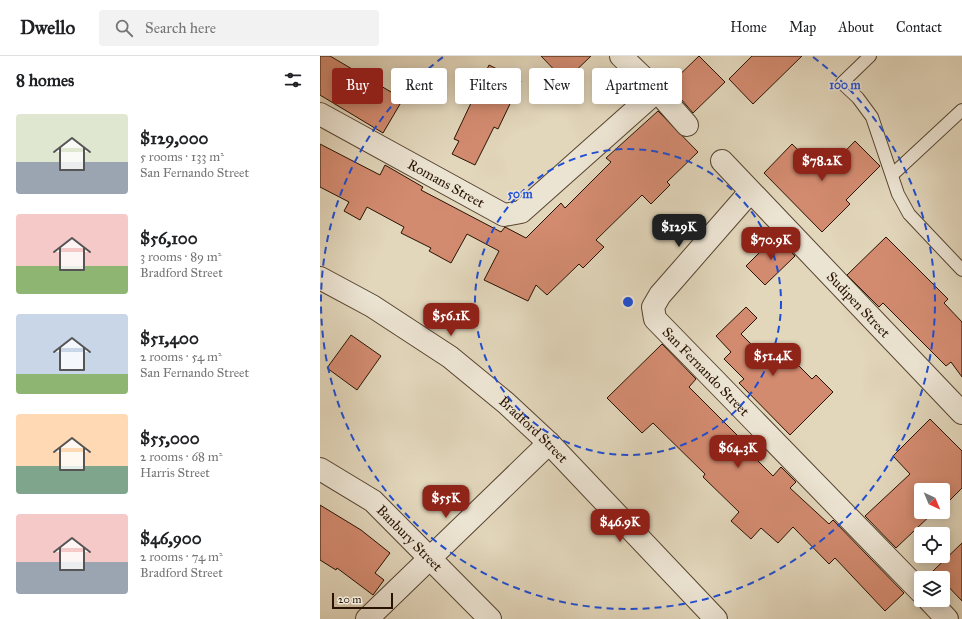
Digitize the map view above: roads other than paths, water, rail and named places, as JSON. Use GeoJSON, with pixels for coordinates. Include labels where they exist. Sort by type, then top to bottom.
{"type":"FeatureCollection","features":[{"type":"Feature","properties":{"kind":"street"},"geometry":{"type":"LineString","coordinates":[[621,56],[633,68]]}},
{"type":"Feature","properties":{"kind":"street","name":"Romans Street"},"geometry":{"type":"LineString","coordinates":[[320,114],[504,215],[521,212],[643,104]]}},
{"type":"Feature","properties":{"kind":"street"},"geometry":{"type":"LineString","coordinates":[[668,104],[687,125]]}},
{"type":"Feature","properties":{"kind":"street","name":"Sudipen Street"},"geometry":{"type":"LineString","coordinates":[[722,161],[962,413]]}},
{"type":"Feature","properties":{"kind":"street","name":"San Fernando Street"},"geometry":{"type":"LineString","coordinates":[[750,192],[660,295],[653,307],[655,319],[914,585]]}},
{"type":"Feature","properties":{"kind":"street","name":"Bradford Street"},"geometry":{"type":"LineString","coordinates":[[320,278],[372,306],[450,357],[506,403],[549,443],[716,619]]}},
{"type":"Feature","properties":{"kind":"street"},"geometry":{"type":"LineString","coordinates":[[367,619],[549,443]]}},
{"type":"Feature","properties":{"kind":"street","name":"Banbury Street"},"geometry":{"type":"LineString","coordinates":[[320,469],[373,501],[490,619]]}},
{"type":"Feature","properties":{"kind":"street"},"geometry":{"type":"LineString","coordinates":[[936,607],[947,619]]}},
{"type":"Feature","properties":{"kind":"lane"},"geometry":{"type":"LineString","coordinates":[[870,56],[842,82],[858,98],[872,117],[904,206],[917,223],[962,270]]}},
{"type":"Feature","properties":{"kind":"lane"},"geometry":{"type":"LineString","coordinates":[[892,175],[962,110]]}}]}
